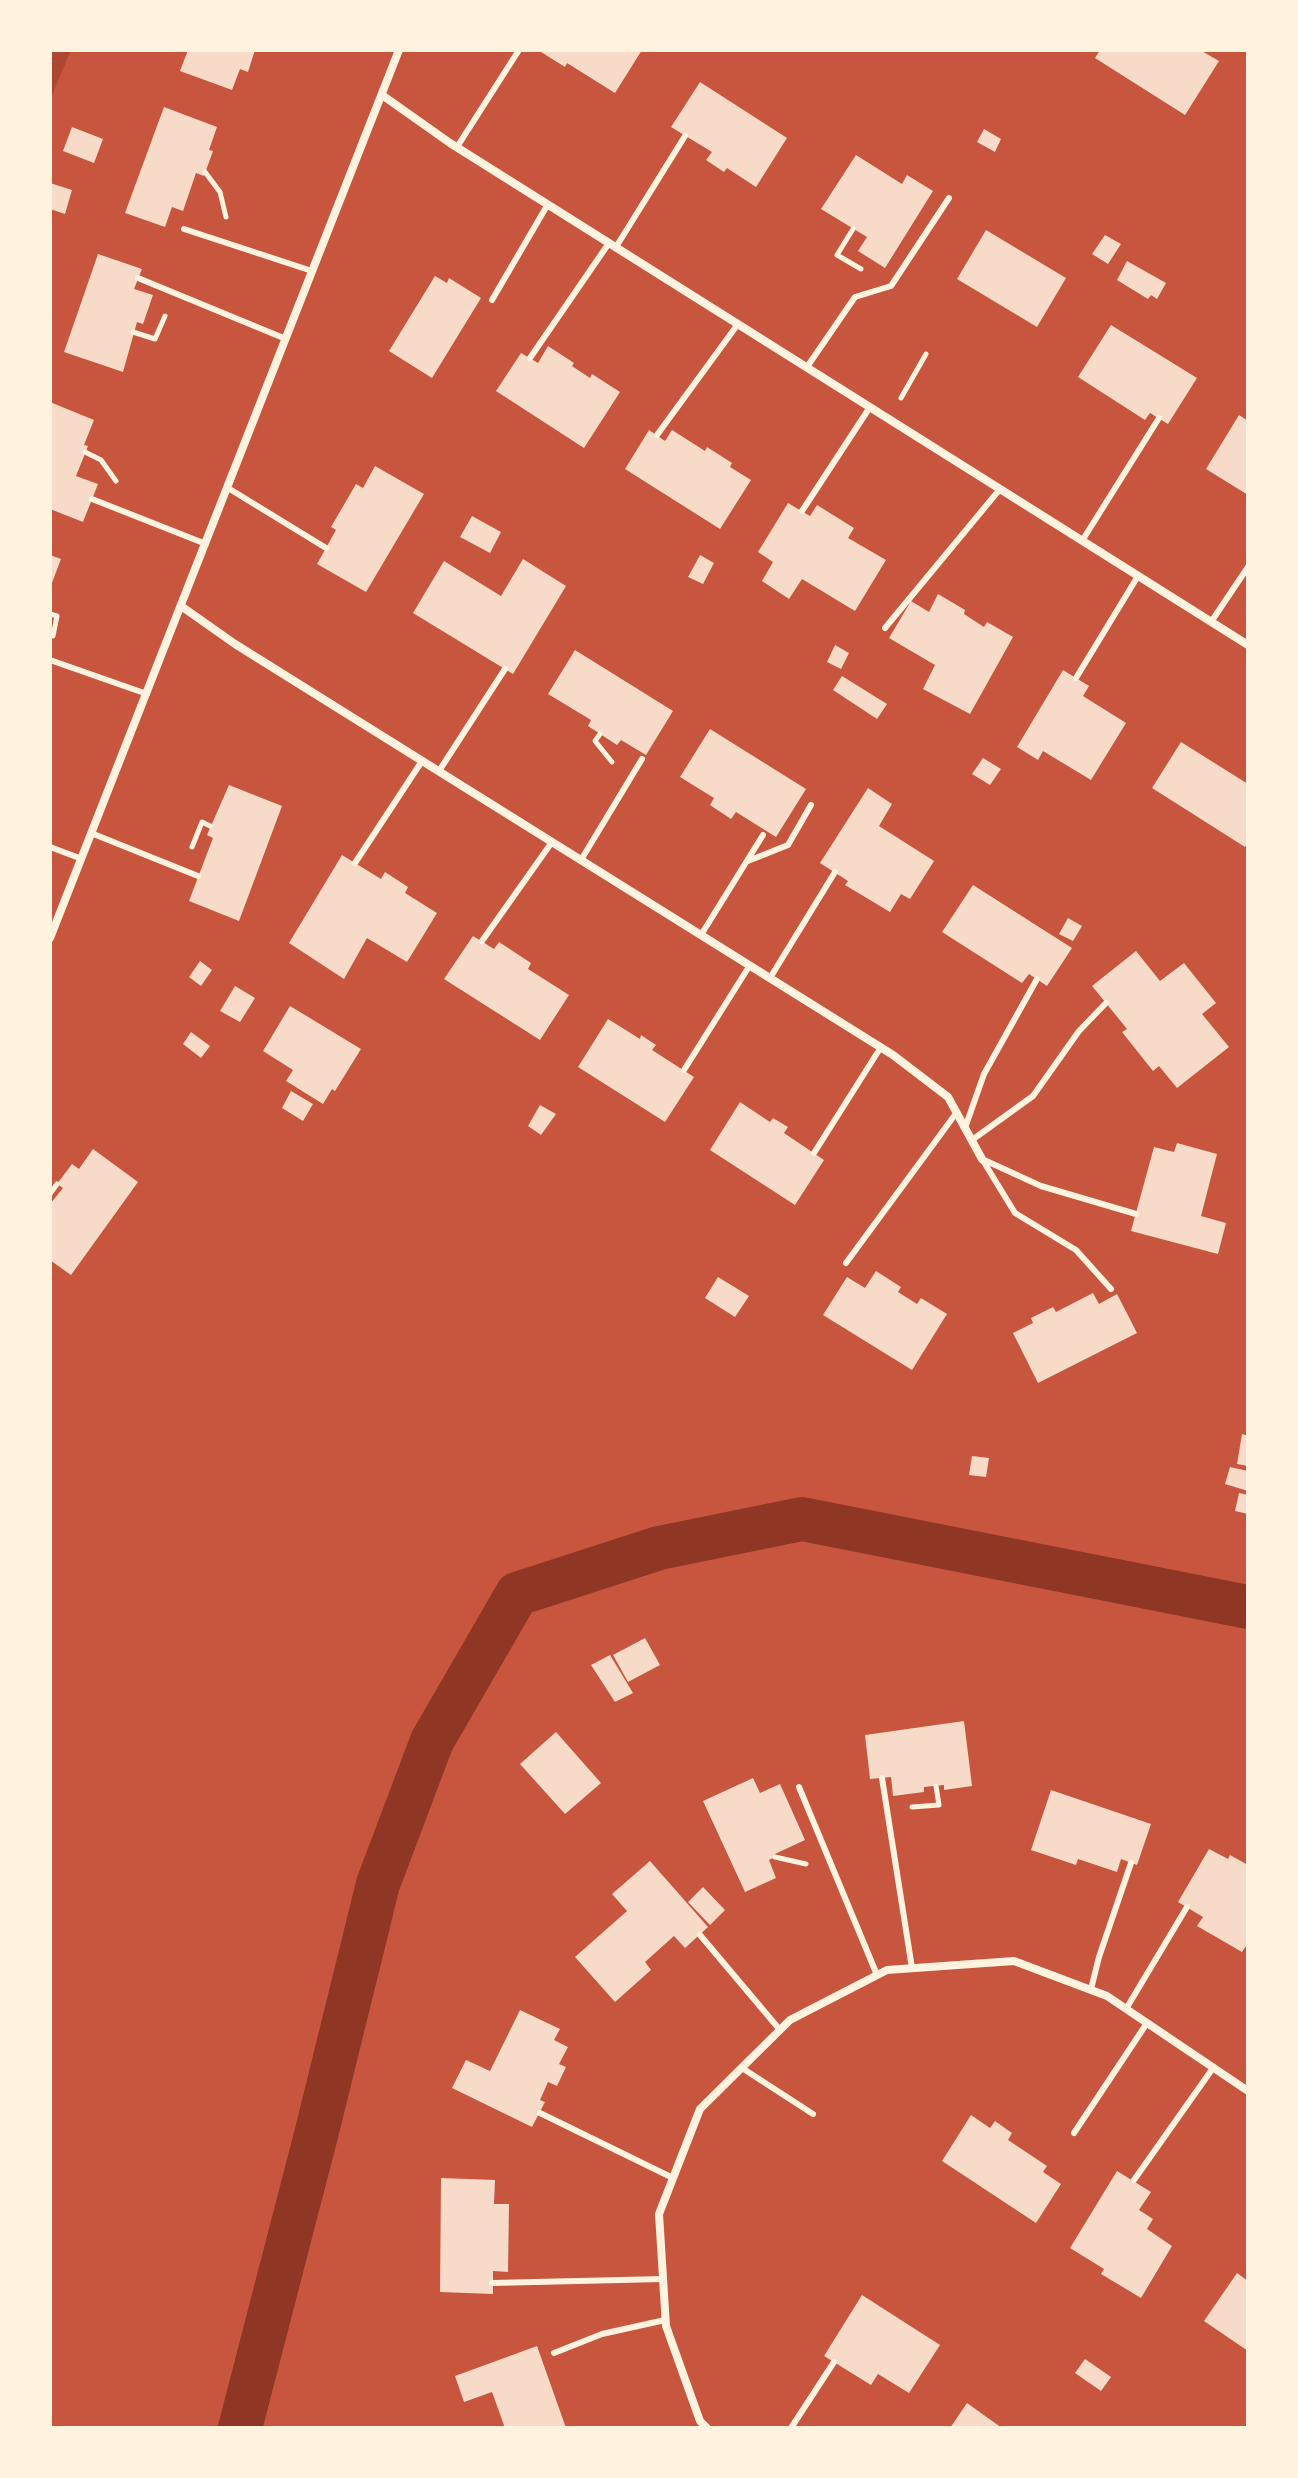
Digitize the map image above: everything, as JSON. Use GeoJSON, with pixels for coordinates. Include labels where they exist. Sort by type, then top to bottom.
{"type":"FeatureCollection","features":[{"type":"Feature","properties":{"kind":"street"},"geometry":{"type":"LineString","coordinates":[[50,938],[399,50]]}},
{"type":"Feature","properties":{"kind":"street"},"geometry":{"type":"LineString","coordinates":[[382,95],[457,147],[1248,645]]}},
{"type":"Feature","properties":{"kind":"street"},"geometry":{"type":"LineString","coordinates":[[181,606],[235,644],[881,1047],[948,1097],[982,1159]]}},
{"type":"Feature","properties":{"kind":"street"},"geometry":{"type":"LineString","coordinates":[[707,2428],[700,2421],[665,2320],[659,2214],[700,2109],[790,2020],[887,1970],[1014,1961],[1107,1996],[1244,2089]]}},
{"type":"Feature","properties":{"kind":"lane"},"geometry":{"type":"LineString","coordinates":[[457,147],[519,50]]}},
{"type":"Feature","properties":{"kind":"lane"},"geometry":{"type":"LineString","coordinates":[[530,358],[612,245],[685,136]]}},
{"type":"Feature","properties":{"kind":"lane"},"geometry":{"type":"LineString","coordinates":[[807,367],[855,297],[891,286],[949,198]]}},
{"type":"Feature","properties":{"kind":"lane"},"geometry":{"type":"LineString","coordinates":[[492,300],[548,204]]}},
{"type":"Feature","properties":{"kind":"lane"},"geometry":{"type":"LineString","coordinates":[[184,229],[312,271]]}},
{"type":"Feature","properties":{"kind":"lane"},"geometry":{"type":"LineString","coordinates":[[138,278],[286,339]]}},
{"type":"Feature","properties":{"kind":"lane"},"geometry":{"type":"LineString","coordinates":[[657,435],[738,324]]}},
{"type":"Feature","properties":{"kind":"lane"},"geometry":{"type":"LineString","coordinates":[[802,511],[870,407]]}},
{"type":"Feature","properties":{"kind":"lane"},"geometry":{"type":"LineString","coordinates":[[1082,541],[1159,418]]}},
{"type":"Feature","properties":{"kind":"lane"},"geometry":{"type":"LineString","coordinates":[[228,488],[326,548]]}},
{"type":"Feature","properties":{"kind":"lane"},"geometry":{"type":"LineString","coordinates":[[885,628],[1000,489]]}},
{"type":"Feature","properties":{"kind":"lane"},"geometry":{"type":"LineString","coordinates":[[92,499],[206,544]]}},
{"type":"Feature","properties":{"kind":"lane"},"geometry":{"type":"LineString","coordinates":[[1211,622],[1248,567]]}},
{"type":"Feature","properties":{"kind":"lane"},"geometry":{"type":"LineString","coordinates":[[1076,678],[1138,576]]}},
{"type":"Feature","properties":{"kind":"lane"},"geometry":{"type":"LineString","coordinates":[[50,660],[147,694]]}},
{"type":"Feature","properties":{"kind":"lane"},"geometry":{"type":"LineString","coordinates":[[439,771],[505,669]]}},
{"type":"Feature","properties":{"kind":"lane"},"geometry":{"type":"LineString","coordinates":[[581,860],[642,759]]}},
{"type":"Feature","properties":{"kind":"lane"},"geometry":{"type":"LineString","coordinates":[[355,863],[422,761]]}},
{"type":"Feature","properties":{"kind":"lane"},"geometry":{"type":"LineString","coordinates":[[748,861],[788,845],[811,805]]}},
{"type":"Feature","properties":{"kind":"lane"},"geometry":{"type":"LineString","coordinates":[[91,833],[198,876]]}},
{"type":"Feature","properties":{"kind":"lane"},"geometry":{"type":"LineString","coordinates":[[701,935],[763,835]]}},
{"type":"Feature","properties":{"kind":"lane"},"geometry":{"type":"LineString","coordinates":[[482,941],[552,842]]}},
{"type":"Feature","properties":{"kind":"lane"},"geometry":{"type":"LineString","coordinates":[[50,847],[82,859]]}},
{"type":"Feature","properties":{"kind":"lane"},"geometry":{"type":"LineString","coordinates":[[770,978],[835,872]]}},
{"type":"Feature","properties":{"kind":"lane"},"geometry":{"type":"LineString","coordinates":[[684,1070],[750,965]]}},
{"type":"Feature","properties":{"kind":"lane"},"geometry":{"type":"LineString","coordinates":[[965,1128],[984,1074],[1037,979]]}},
{"type":"Feature","properties":{"kind":"lane"},"geometry":{"type":"LineString","coordinates":[[972,1140],[1033,1096],[1079,1031],[1106,1003]]}},
{"type":"Feature","properties":{"kind":"lane"},"geometry":{"type":"LineString","coordinates":[[814,1153],[881,1047]]}},
{"type":"Feature","properties":{"kind":"lane"},"geometry":{"type":"LineString","coordinates":[[846,1263],[957,1112]]}},
{"type":"Feature","properties":{"kind":"lane"},"geometry":{"type":"LineString","coordinates":[[982,1159],[1041,1186],[1136,1214]]}},
{"type":"Feature","properties":{"kind":"lane"},"geometry":{"type":"LineString","coordinates":[[982,1159],[1015,1213],[1076,1250],[1111,1289]]}},
{"type":"Feature","properties":{"kind":"lane"},"geometry":{"type":"LineString","coordinates":[[882,1778],[912,1968]]}},
{"type":"Feature","properties":{"kind":"lane"},"geometry":{"type":"LineString","coordinates":[[799,1787],[877,1975]]}},
{"type":"Feature","properties":{"kind":"lane"},"geometry":{"type":"LineString","coordinates":[[1091,1989],[1131,1863]]}},
{"type":"Feature","properties":{"kind":"lane"},"geometry":{"type":"LineString","coordinates":[[1126,2009],[1187,1907]]}},
{"type":"Feature","properties":{"kind":"lane"},"geometry":{"type":"LineString","coordinates":[[700,1935],[780,2030]]}},
{"type":"Feature","properties":{"kind":"lane"},"geometry":{"type":"LineString","coordinates":[[1074,2133],[1147,2023]]}},
{"type":"Feature","properties":{"kind":"lane"},"geometry":{"type":"LineString","coordinates":[[742,2068],[813,2114]]}},
{"type":"Feature","properties":{"kind":"lane"},"geometry":{"type":"LineString","coordinates":[[1134,2180],[1213,2068]]}},
{"type":"Feature","properties":{"kind":"lane"},"geometry":{"type":"LineString","coordinates":[[1244,2089],[1248,2077]]}},
{"type":"Feature","properties":{"kind":"lane"},"geometry":{"type":"LineString","coordinates":[[540,2113],[673,2178]]}},
{"type":"Feature","properties":{"kind":"lane"},"geometry":{"type":"LineString","coordinates":[[492,2283],[663,2279]]}},
{"type":"Feature","properties":{"kind":"lane"},"geometry":{"type":"LineString","coordinates":[[554,2353],[602,2334],[665,2320]]}},
{"type":"Feature","properties":{"kind":"lane"},"geometry":{"type":"LineString","coordinates":[[791,2428],[834,2362]]}},
{"type":"Feature","properties":{"kind":"path"},"geometry":{"type":"LineString","coordinates":[[205,172],[220,192],[232,245]]}},
{"type":"Feature","properties":{"kind":"path"},"geometry":{"type":"LineString","coordinates":[[853,229],[837,255],[891,286]]}},
{"type":"Feature","properties":{"kind":"path"},"geometry":{"type":"LineString","coordinates":[[133,332],[155,339],[174,293]]}},
{"type":"Feature","properties":{"kind":"path"},"geometry":{"type":"LineString","coordinates":[[889,419],[926,354]]}},
{"type":"Feature","properties":{"kind":"path"},"geometry":{"type":"LineString","coordinates":[[50,614],[57,616],[50,649]]}},
{"type":"Feature","properties":{"kind":"path"},"geometry":{"type":"LineString","coordinates":[[183,870],[202,822],[210,826]]}},
{"type":"Feature","properties":{"kind":"path"},"geometry":{"type":"LineString","coordinates":[[50,1194],[57,1184]]}},
{"type":"Feature","properties":{"kind":"path"},"geometry":{"type":"LineString","coordinates":[[887,1809],[939,1805],[936,1786]]}},
{"type":"Feature","properties":{"kind":"shaded area"},"geometry":{"type":"Polygon","coordinates":[[[50,50],[71,50],[50,100],[50,50]]]}},
{"type":"Feature","properties":{"kind":"building"},"geometry":{"type":"Polygon","coordinates":[[[188,50],[255,50],[248,72],[240,69],[232,90],[180,71],[188,50]]]}},
{"type":"Feature","properties":{"kind":"building"},"geometry":{"type":"Polygon","coordinates":[[[542,50],[642,50],[615,93],[567,63],[565,67],[542,50]]]}},
{"type":"Feature","properties":{"kind":"building"},"geometry":{"type":"Polygon","coordinates":[[[1100,50],[1200,50],[1219,61],[1185,115],[1095,58],[1100,50]]]}},
{"type":"Feature","properties":{"kind":"building"},"geometry":{"type":"Polygon","coordinates":[[[700,82],[787,138],[756,187],[727,168],[724,172],[706,160],[712,152],[671,127],[700,82]]]}},
{"type":"Feature","properties":{"kind":"building"},"geometry":{"type":"Polygon","coordinates":[[[164,107],[217,127],[204,176],[196,173],[183,211],[172,207],[165,227],[125,213],[164,107]]]}},
{"type":"Feature","properties":{"kind":"building"},"geometry":{"type":"Polygon","coordinates":[[[72,127],[103,139],[94,163],[63,151],[72,127]]]}},
{"type":"Feature","properties":{"kind":"building"},"geometry":{"type":"Polygon","coordinates":[[[984,129],[1001,139],[995,152],[977,142],[984,129]]]}},
{"type":"Feature","properties":{"kind":"building"},"geometry":{"type":"Polygon","coordinates":[[[856,155],[902,184],[907,175],[933,191],[885,268],[858,251],[867,237],[821,209],[856,155]]]}},
{"type":"Feature","properties":{"kind":"building"},"geometry":{"type":"Polygon","coordinates":[[[50,183],[72,190],[65,214],[50,209],[50,183]]]}},
{"type":"Feature","properties":{"kind":"building"},"geometry":{"type":"Polygon","coordinates":[[[986,230],[1066,278],[1037,327],[957,279],[986,230]]]}},
{"type":"Feature","properties":{"kind":"building"},"geometry":{"type":"Polygon","coordinates":[[[1105,235],[1121,244],[1108,264],[1092,254],[1105,235]]]}},
{"type":"Feature","properties":{"kind":"building"},"geometry":{"type":"Polygon","coordinates":[[[98,254],[142,269],[134,289],[153,295],[143,324],[137,322],[123,372],[64,352],[98,254]]]}},
{"type":"Feature","properties":{"kind":"building"},"geometry":{"type":"Polygon","coordinates":[[[1127,261],[1166,283],[1157,299],[1151,295],[1148,299],[1117,280],[1127,261]]]}},
{"type":"Feature","properties":{"kind":"building"},"geometry":{"type":"Polygon","coordinates":[[[435,276],[447,283],[449,278],[481,298],[432,378],[389,351],[435,276]]]}},
{"type":"Feature","properties":{"kind":"building"},"geometry":{"type":"Polygon","coordinates":[[[1111,325],[1197,378],[1168,424],[1150,413],[1145,420],[1078,377],[1111,325]]]}},
{"type":"Feature","properties":{"kind":"building"},"geometry":{"type":"Polygon","coordinates":[[[548,346],[590,378],[592,374],[620,392],[584,448],[496,391],[521,353],[538,363],[548,346]]]}},
{"type":"Feature","properties":{"kind":"building"},"geometry":{"type":"Polygon","coordinates":[[[50,402],[94,420],[76,476],[98,484],[83,522],[50,509],[50,402]]]}},
{"type":"Feature","properties":{"kind":"building"},"geometry":{"type":"Polygon","coordinates":[[[1239,415],[1248,421],[1248,495],[1206,469],[1239,415]]]}},
{"type":"Feature","properties":{"kind":"building"},"geometry":{"type":"Polygon","coordinates":[[[649,430],[665,441],[672,430],[705,451],[707,447],[751,480],[720,529],[625,469],[649,430]]]}},
{"type":"Feature","properties":{"kind":"building"},"geometry":{"type":"Polygon","coordinates":[[[375,466],[424,494],[366,592],[317,564],[336,530],[331,527],[356,484],[363,488],[375,466]]]}},
{"type":"Feature","properties":{"kind":"building"},"geometry":{"type":"Polygon","coordinates":[[[788,503],[810,516],[817,505],[854,528],[848,538],[886,560],[855,611],[802,579],[789,599],[762,581],[773,562],[758,552],[788,503]]]}},
{"type":"Feature","properties":{"kind":"building"},"geometry":{"type":"Polygon","coordinates":[[[472,516],[501,532],[490,553],[460,537],[472,516]]]}},
{"type":"Feature","properties":{"kind":"building"},"geometry":{"type":"Polygon","coordinates":[[[50,555],[61,559],[50,588],[50,555]]]}},
{"type":"Feature","properties":{"kind":"building"},"geometry":{"type":"Polygon","coordinates":[[[700,555],[714,563],[703,584],[688,577],[700,555]]]}},
{"type":"Feature","properties":{"kind":"building"},"geometry":{"type":"Polygon","coordinates":[[[523,559],[566,586],[513,674],[413,613],[444,561],[501,596],[523,559]]]}},
{"type":"Feature","properties":{"kind":"building"},"geometry":{"type":"Polygon","coordinates":[[[938,594],[965,610],[964,614],[984,627],[987,622],[1013,637],[970,714],[923,689],[935,665],[889,638],[911,601],[929,612],[938,594]]]}},
{"type":"Feature","properties":{"kind":"building"},"geometry":{"type":"Polygon","coordinates":[[[835,645],[849,653],[841,669],[827,662],[835,645]]]}},
{"type":"Feature","properties":{"kind":"building"},"geometry":{"type":"Polygon","coordinates":[[[575,650],[673,711],[646,755],[621,740],[617,745],[588,726],[591,720],[548,694],[575,650]]]}},
{"type":"Feature","properties":{"kind":"building"},"geometry":{"type":"Polygon","coordinates":[[[1063,670],[1089,686],[1083,696],[1126,723],[1091,780],[1043,751],[1038,760],[1017,747],[1063,670]]]}},
{"type":"Feature","properties":{"kind":"building"},"geometry":{"type":"Polygon","coordinates":[[[842,676],[887,704],[877,719],[833,690],[842,676]]]}},
{"type":"Feature","properties":{"kind":"building"},"geometry":{"type":"Polygon","coordinates":[[[710,729],[806,789],[776,837],[736,812],[731,819],[710,805],[714,798],[680,777],[710,729]]]}},
{"type":"Feature","properties":{"kind":"building"},"geometry":{"type":"Polygon","coordinates":[[[1181,742],[1248,784],[1248,842],[1245,847],[1152,788],[1181,742]]]}},
{"type":"Feature","properties":{"kind":"building"},"geometry":{"type":"Polygon","coordinates":[[[983,758],[1001,769],[990,785],[972,774],[983,758]]]}},
{"type":"Feature","properties":{"kind":"building"},"geometry":{"type":"Polygon","coordinates":[[[229,785],[282,806],[239,921],[189,901],[213,838],[207,835],[229,785]]]}},
{"type":"Feature","properties":{"kind":"building"},"geometry":{"type":"Polygon","coordinates":[[[868,788],[892,804],[879,826],[934,861],[910,899],[901,894],[890,912],[845,885],[848,881],[820,863],[868,788]]]}},
{"type":"Feature","properties":{"kind":"building"},"geometry":{"type":"Polygon","coordinates":[[[342,855],[381,879],[385,872],[408,887],[405,893],[437,913],[407,962],[367,938],[344,979],[289,943],[342,855]]]}},
{"type":"Feature","properties":{"kind":"building"},"geometry":{"type":"Polygon","coordinates":[[[973,885],[1072,948],[1047,986],[1029,974],[1022,983],[942,932],[973,885]]]}},
{"type":"Feature","properties":{"kind":"building"},"geometry":{"type":"Polygon","coordinates":[[[1068,918],[1082,926],[1073,941],[1059,934],[1068,918]]]}},
{"type":"Feature","properties":{"kind":"building"},"geometry":{"type":"Polygon","coordinates":[[[473,936],[494,949],[499,942],[531,963],[528,969],[569,995],[540,1040],[444,979],[473,936]]]}},
{"type":"Feature","properties":{"kind":"building"},"geometry":{"type":"Polygon","coordinates":[[[1136,951],[1160,981],[1184,963],[1216,1003],[1202,1014],[1229,1047],[1177,1088],[1159,1066],[1153,1071],[1122,1032],[1127,1029],[1092,986],[1136,951]]]}},
{"type":"Feature","properties":{"kind":"building"},"geometry":{"type":"Polygon","coordinates":[[[200,961],[212,970],[201,986],[189,977],[200,961]]]}},
{"type":"Feature","properties":{"kind":"building"},"geometry":{"type":"Polygon","coordinates":[[[235,986],[255,998],[240,1022],[220,1011],[235,986]]]}},
{"type":"Feature","properties":{"kind":"building"},"geometry":{"type":"Polygon","coordinates":[[[290,1006],[361,1049],[335,1091],[332,1089],[323,1104],[286,1081],[293,1070],[263,1051],[290,1006]]]}},
{"type":"Feature","properties":{"kind":"building"},"geometry":{"type":"Polygon","coordinates":[[[608,1019],[656,1045],[652,1050],[694,1077],[665,1122],[578,1067],[608,1019]]]}},
{"type":"Feature","properties":{"kind":"building"},"geometry":{"type":"Polygon","coordinates":[[[191,1032],[210,1046],[201,1058],[183,1044],[191,1032]]]}},
{"type":"Feature","properties":{"kind":"building"},"geometry":{"type":"Polygon","coordinates":[[[291,1091],[313,1104],[303,1121],[282,1108],[291,1091]]]}},
{"type":"Feature","properties":{"kind":"building"},"geometry":{"type":"Polygon","coordinates":[[[740,1102],[770,1122],[773,1118],[788,1127],[784,1133],[824,1160],[795,1205],[710,1150],[740,1102]]]}},
{"type":"Feature","properties":{"kind":"building"},"geometry":{"type":"Polygon","coordinates":[[[540,1105],[556,1114],[541,1135],[528,1126],[540,1105]]]}},
{"type":"Feature","properties":{"kind":"building"},"geometry":{"type":"Polygon","coordinates":[[[1177,1143],[1217,1154],[1201,1216],[1226,1223],[1218,1254],[1131,1231],[1154,1147],[1174,1152],[1177,1143]]]}},
{"type":"Feature","properties":{"kind":"building"},"geometry":{"type":"Polygon","coordinates":[[[93,1149],[138,1182],[71,1275],[50,1260],[50,1204],[63,1188],[57,1184],[72,1164],[79,1169],[93,1149]]]}},
{"type":"Feature","properties":{"kind":"building"},"geometry":{"type":"Polygon","coordinates":[[[876,1271],[901,1287],[898,1292],[917,1304],[921,1298],[947,1314],[912,1370],[823,1315],[847,1277],[865,1288],[876,1271]]]}},
{"type":"Feature","properties":{"kind":"building"},"geometry":{"type":"Polygon","coordinates":[[[718,1277],[749,1296],[735,1317],[705,1298],[718,1277]]]}},
{"type":"Feature","properties":{"kind":"building"},"geometry":{"type":"Polygon","coordinates":[[[1093,1293],[1099,1304],[1117,1294],[1137,1333],[1038,1383],[1013,1333],[1033,1323],[1031,1318],[1053,1307],[1056,1312],[1093,1293]]]}},
{"type":"Feature","properties":{"kind":"building"},"geometry":{"type":"Polygon","coordinates":[[[1242,1434],[1248,1436],[1248,1466],[1237,1464],[1242,1434]]]}},
{"type":"Feature","properties":{"kind":"building"},"geometry":{"type":"Polygon","coordinates":[[[972,1456],[989,1458],[986,1477],[969,1475],[972,1456]]]}},
{"type":"Feature","properties":{"kind":"building"},"geometry":{"type":"Polygon","coordinates":[[[1230,1467],[1248,1471],[1248,1491],[1225,1484],[1230,1467]]]}},
{"type":"Feature","properties":{"kind":"building"},"geometry":{"type":"Polygon","coordinates":[[[1239,1493],[1248,1495],[1248,1514],[1235,1511],[1239,1493]]]}},
{"type":"Feature","properties":{"kind":"building"},"geometry":{"type":"Polygon","coordinates":[[[645,1638],[660,1665],[628,1682],[613,1655],[645,1638]]]}},
{"type":"Feature","properties":{"kind":"building"},"geometry":{"type":"Polygon","coordinates":[[[610,1655],[633,1693],[615,1702],[591,1665],[610,1655]]]}},
{"type":"Feature","properties":{"kind":"building"},"geometry":{"type":"Polygon","coordinates":[[[964,1721],[972,1786],[944,1790],[944,1785],[924,1787],[924,1792],[893,1796],[891,1777],[870,1779],[865,1735],[964,1721]]]}},
{"type":"Feature","properties":{"kind":"building"},"geometry":{"type":"Polygon","coordinates":[[[556,1732],[601,1783],[565,1814],[520,1764],[556,1732]]]}},
{"type":"Feature","properties":{"kind":"building"},"geometry":{"type":"Polygon","coordinates":[[[753,1778],[760,1793],[780,1784],[805,1840],[769,1860],[776,1878],[745,1892],[703,1801],[753,1778]]]}},
{"type":"Feature","properties":{"kind":"building"},"geometry":{"type":"Polygon","coordinates":[[[1051,1790],[1151,1824],[1137,1865],[1121,1859],[1117,1872],[1078,1859],[1076,1865],[1031,1850],[1051,1790]]]}},
{"type":"Feature","properties":{"kind":"building"},"geometry":{"type":"Polygon","coordinates":[[[1209,1849],[1228,1859],[1230,1855],[1248,1865],[1248,1947],[1242,1952],[1197,1926],[1203,1917],[1178,1902],[1209,1849]]]}},
{"type":"Feature","properties":{"kind":"building"},"geometry":{"type":"Polygon","coordinates":[[[650,1861],[708,1927],[685,1948],[674,1936],[645,1962],[651,1970],[615,2002],[575,1957],[627,1911],[612,1894],[650,1861]]]}},
{"type":"Feature","properties":{"kind":"building"},"geometry":{"type":"Polygon","coordinates":[[[703,1887],[725,1910],[710,1925],[688,1902],[703,1887]]]}},
{"type":"Feature","properties":{"kind":"building"},"geometry":{"type":"Polygon","coordinates":[[[520,2010],[560,2029],[554,2040],[568,2047],[559,2064],[566,2067],[557,2086],[548,2082],[540,2100],[545,2102],[532,2127],[452,2088],[466,2060],[490,2071],[520,2010]]]}},
{"type":"Feature","properties":{"kind":"building"},"geometry":{"type":"Polygon","coordinates":[[[971,2115],[990,2128],[995,2121],[1012,2133],[1008,2140],[1047,2166],[1043,2172],[1061,2184],[1036,2223],[942,2161],[971,2115]]]}},
{"type":"Feature","properties":{"kind":"building"},"geometry":{"type":"Polygon","coordinates":[[[1117,2171],[1151,2192],[1139,2210],[1153,2219],[1147,2229],[1172,2246],[1141,2298],[1101,2274],[1104,2269],[1070,2248],[1117,2171]]]}},
{"type":"Feature","properties":{"kind":"building"},"geometry":{"type":"Polygon","coordinates":[[[441,2178],[495,2180],[494,2204],[509,2204],[508,2272],[493,2271],[493,2294],[440,2292],[441,2178]]]}},
{"type":"Feature","properties":{"kind":"building"},"geometry":{"type":"Polygon","coordinates":[[[1237,2273],[1248,2281],[1248,2351],[1204,2321],[1237,2273]]]}},
{"type":"Feature","properties":{"kind":"building"},"geometry":{"type":"Polygon","coordinates":[[[862,2295],[940,2345],[909,2393],[878,2374],[871,2385],[824,2356],[862,2295]]]}},
{"type":"Feature","properties":{"kind":"building"},"geometry":{"type":"Polygon","coordinates":[[[537,2346],[566,2428],[505,2428],[492,2392],[464,2402],[455,2376],[537,2346]]]}},
{"type":"Feature","properties":{"kind":"building"},"geometry":{"type":"Polygon","coordinates":[[[1085,2359],[1111,2377],[1101,2391],[1075,2373],[1085,2359]]]}},
{"type":"Feature","properties":{"kind":"building"},"geometry":{"type":"Polygon","coordinates":[[[967,2403],[1002,2428],[950,2428],[967,2403]]]}},
{"type":"Feature","properties":{"kind":"waterway"},"geometry":{"type":"LineString","coordinates":[[240,2428],[378,1884],[432,1741],[517,1594],[659,1548],[802,1519],[1248,1607]]}}]}
